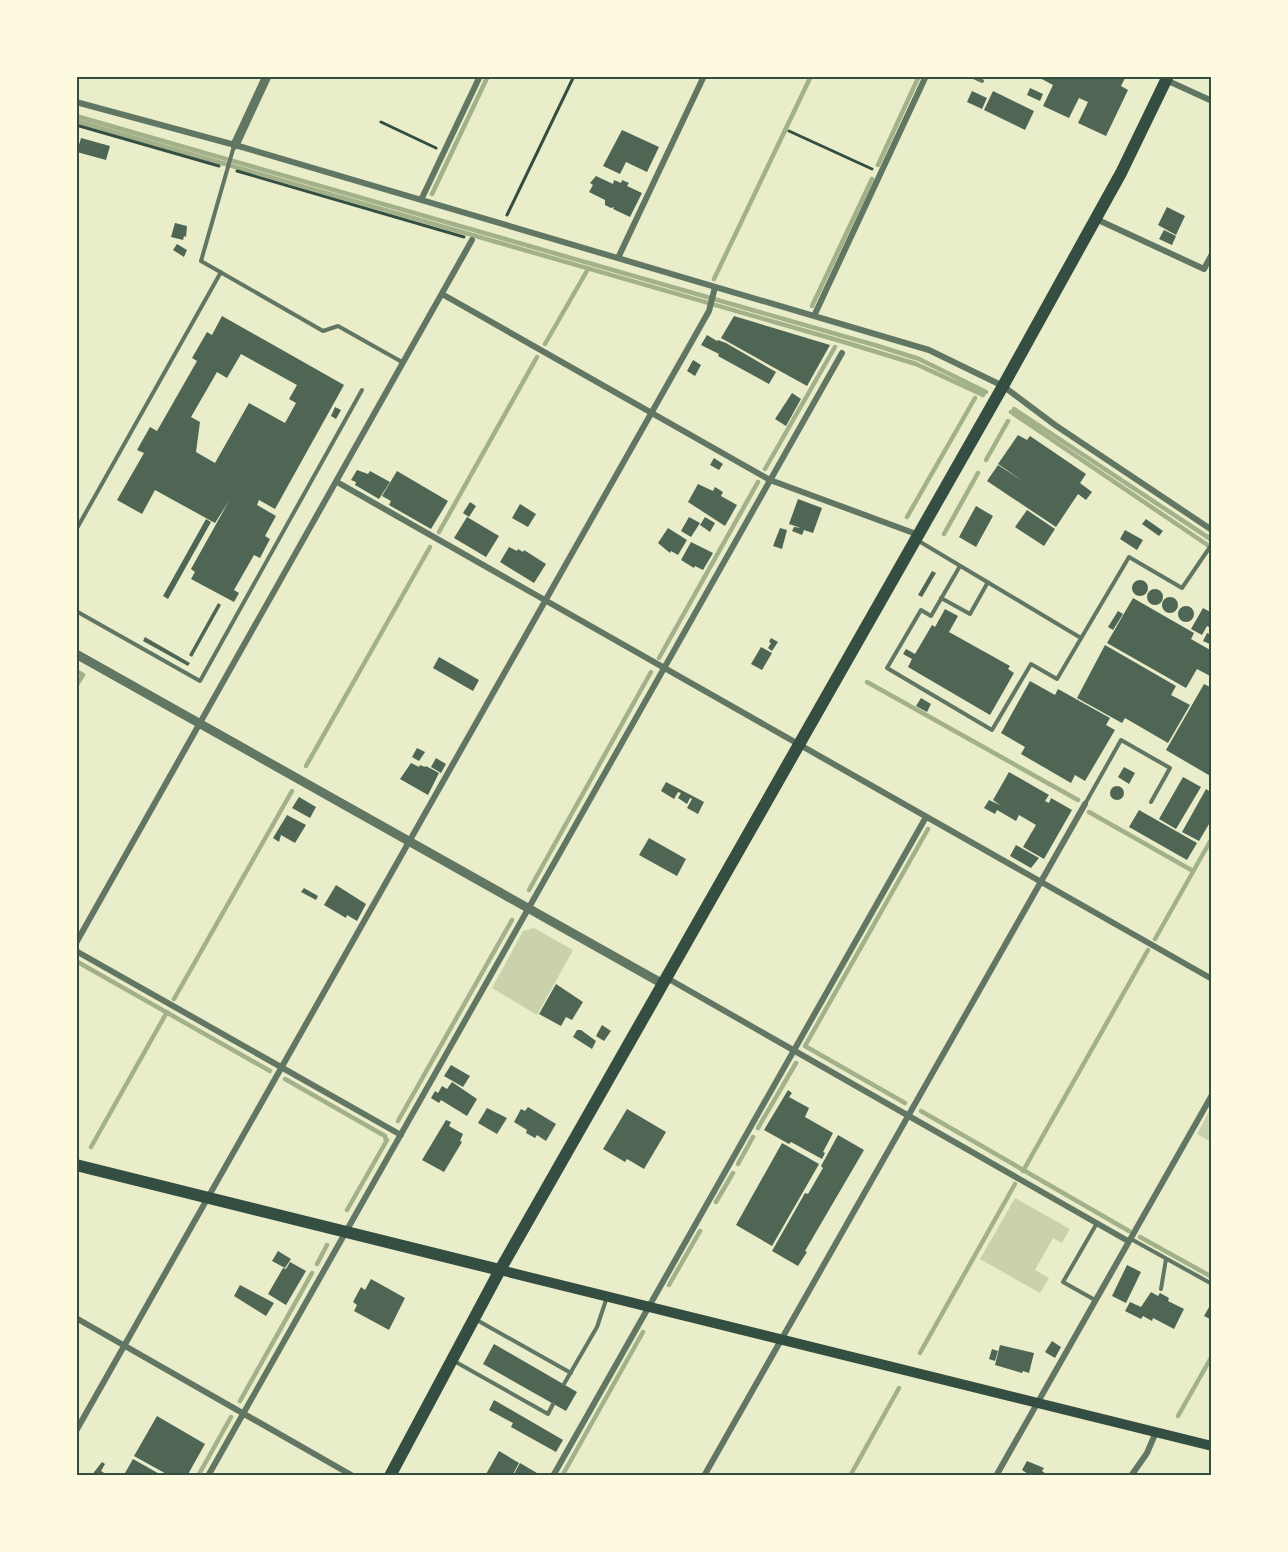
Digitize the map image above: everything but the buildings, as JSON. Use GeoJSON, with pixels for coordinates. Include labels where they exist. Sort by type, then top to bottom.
{"type":"FeatureCollection","features":[{"type":"Feature","properties":{"kind":"main road"},"geometry":{"type":"LineString","coordinates":[[390,1476],[500,1270],[918,538],[1096,219],[1167,78]]}},
{"type":"Feature","properties":{"kind":"main road"},"geometry":{"type":"LineString","coordinates":[[76,1166],[1212,1446]]}},
{"type":"Feature","properties":{"kind":"street"},"geometry":{"type":"LineString","coordinates":[[234,148],[267,76]]}},
{"type":"Feature","properties":{"kind":"street"},"geometry":{"type":"LineString","coordinates":[[421,200],[480,76]]}},
{"type":"Feature","properties":{"kind":"street"},"geometry":{"type":"LineString","coordinates":[[618,258],[704,76]]}},
{"type":"Feature","properties":{"kind":"street"},"geometry":{"type":"LineString","coordinates":[[814,316],[926,76]]}},
{"type":"Feature","properties":{"kind":"street"},"geometry":{"type":"LineString","coordinates":[[1167,78],[1212,102]]}},
{"type":"Feature","properties":{"kind":"street"},"geometry":{"type":"LineString","coordinates":[[76,102],[503,224],[618,258],[714,290],[814,316],[929,350],[1003,386],[1055,425],[1212,530]]}},
{"type":"Feature","properties":{"kind":"street"},"geometry":{"type":"LineString","coordinates":[[1096,219],[1204,269],[1212,254]]}},
{"type":"Feature","properties":{"kind":"street"},"geometry":{"type":"LineString","coordinates":[[76,943],[472,240]]}},
{"type":"Feature","properties":{"kind":"street"},"geometry":{"type":"LineString","coordinates":[[76,1431],[652,412],[710,307],[714,290]]}},
{"type":"Feature","properties":{"kind":"street"},"geometry":{"type":"LineString","coordinates":[[442,294],[770,480],[918,538]]}},
{"type":"Feature","properties":{"kind":"street"},"geometry":{"type":"LineString","coordinates":[[208,1476],[842,353]]}},
{"type":"Feature","properties":{"kind":"street"},"geometry":{"type":"LineString","coordinates":[[337,482],[1212,979]]}},
{"type":"Feature","properties":{"kind":"street"},"geometry":{"type":"LineString","coordinates":[[76,654],[529,908],[794,1050],[1129,1240]]}},
{"type":"Feature","properties":{"kind":"street"},"geometry":{"type":"LineString","coordinates":[[704,1476],[1085,804]]}},
{"type":"Feature","properties":{"kind":"street"},"geometry":{"type":"LineString","coordinates":[[553,1476],[926,817]]}},
{"type":"Feature","properties":{"kind":"street"},"geometry":{"type":"LineString","coordinates":[[76,951],[401,1135]]}},
{"type":"Feature","properties":{"kind":"street"},"geometry":{"type":"LineString","coordinates":[[996,1476],[1212,1095]]}},
{"type":"Feature","properties":{"kind":"street"},"geometry":{"type":"LineString","coordinates":[[76,1318],[353,1476]]}},
{"type":"Feature","properties":{"kind":"street"},"geometry":{"type":"LineString","coordinates":[[1131,1476],[1147,1453],[1156,1432]]}},
{"type":"Feature","properties":{"kind":"lane"},"geometry":{"type":"LineString","coordinates":[[971,76],[982,81]]}},
{"type":"Feature","properties":{"kind":"lane"},"geometry":{"type":"LineString","coordinates":[[234,148],[201,261],[323,331],[338,326],[404,363]]}},
{"type":"Feature","properties":{"kind":"lane"},"geometry":{"type":"LineString","coordinates":[[76,530],[221,272]]}},
{"type":"Feature","properties":{"kind":"lane"},"geometry":{"type":"LineString","coordinates":[[76,611],[200,681],[362,390]]}},
{"type":"Feature","properties":{"kind":"lane"},"geometry":{"type":"LineString","coordinates":[[918,538],[960,566],[1081,638]]}},
{"type":"Feature","properties":{"kind":"lane"},"geometry":{"type":"LineString","coordinates":[[960,566],[931,616],[921,610],[887,668],[992,730],[1031,664],[1057,679],[1129,557],[1182,588],[1212,544]]}},
{"type":"Feature","properties":{"kind":"lane"},"geometry":{"type":"LineString","coordinates":[[941,598],[970,614],[988,582]]}},
{"type":"Feature","properties":{"kind":"lane"},"geometry":{"type":"LineString","coordinates":[[1085,804],[1121,740],[1170,768],[1151,802]]}},
{"type":"Feature","properties":{"kind":"lane"},"geometry":{"type":"LineString","coordinates":[[1095,1300],[1063,1281],[1097,1223]]}},
{"type":"Feature","properties":{"kind":"lane"},"geometry":{"type":"LineString","coordinates":[[1129,1240],[1212,1284]]}},
{"type":"Feature","properties":{"kind":"lane"},"geometry":{"type":"LineString","coordinates":[[1161,1289],[1166,1258]]}},
{"type":"Feature","properties":{"kind":"lane"},"geometry":{"type":"LineString","coordinates":[[564,1384],[597,1327],[607,1296]]}},
{"type":"Feature","properties":{"kind":"lane"},"geometry":{"type":"LineString","coordinates":[[474,1318],[571,1373]]}},
{"type":"Feature","properties":{"kind":"lane"},"geometry":{"type":"LineString","coordinates":[[452,1360],[548,1414],[553,1404]]}},
{"type":"Feature","properties":{"kind":"path"},"geometry":{"type":"LineString","coordinates":[[503,224],[574,76]]}},
{"type":"Feature","properties":{"kind":"path"},"geometry":{"type":"LineString","coordinates":[[381,122],[444,152]]}},
{"type":"Feature","properties":{"kind":"path"},"geometry":{"type":"LineString","coordinates":[[76,125],[224,168]]}},
{"type":"Feature","properties":{"kind":"path"},"geometry":{"type":"LineString","coordinates":[[789,131],[881,174]]}},
{"type":"Feature","properties":{"kind":"path"},"geometry":{"type":"LineString","coordinates":[[235,171],[472,240]]}},
{"type":"Feature","properties":{"kind":"green space"},"geometry":{"type":"Polygon","coordinates":[[[534,928],[573,950],[537,1015],[492,988],[523,931],[534,928]]]}},
{"type":"Feature","properties":{"kind":"green space"},"geometry":{"type":"Polygon","coordinates":[[[1211,1108],[1211,1142],[1197,1134],[1211,1108]]]}},
{"type":"Feature","properties":{"kind":"green space"},"geometry":{"type":"Polygon","coordinates":[[[1015,1198],[1070,1229],[1062,1243],[1053,1238],[1035,1270],[1049,1278],[1040,1293],[980,1259],[1015,1198]]]}},
{"type":"Feature","properties":{"kind":"waterway"},"geometry":{"type":"LineString","coordinates":[[432,194],[488,76]]}},
{"type":"Feature","properties":{"kind":"waterway"},"geometry":{"type":"LineString","coordinates":[[714,279],[811,76]]}},
{"type":"Feature","properties":{"kind":"waterway"},"geometry":{"type":"LineString","coordinates":[[878,165],[919,76]]}},
{"type":"Feature","properties":{"kind":"waterway"},"geometry":{"type":"LineString","coordinates":[[76,116],[878,346],[919,359],[986,392]]}},
{"type":"Feature","properties":{"kind":"waterway"},"geometry":{"type":"LineString","coordinates":[[76,121],[844,342],[916,364],[983,395]]}},
{"type":"Feature","properties":{"kind":"waterway"},"geometry":{"type":"LineString","coordinates":[[812,306],[872,179]]}},
{"type":"Feature","properties":{"kind":"waterway"},"geometry":{"type":"LineString","coordinates":[[545,344],[588,269]]}},
{"type":"Feature","properties":{"kind":"waterway"},"geometry":{"type":"LineString","coordinates":[[765,469],[835,347]]}},
{"type":"Feature","properties":{"kind":"waterway"},"geometry":{"type":"LineString","coordinates":[[439,532],[537,357]]}},
{"type":"Feature","properties":{"kind":"waterway"},"geometry":{"type":"LineString","coordinates":[[907,517],[975,398]]}},
{"type":"Feature","properties":{"kind":"waterway"},"geometry":{"type":"LineString","coordinates":[[1014,409],[1212,540]]}},
{"type":"Feature","properties":{"kind":"waterway"},"geometry":{"type":"LineString","coordinates":[[1011,412],[1212,548]]}},
{"type":"Feature","properties":{"kind":"waterway"},"geometry":{"type":"LineString","coordinates":[[986,460],[1008,421]]}},
{"type":"Feature","properties":{"kind":"waterway"},"geometry":{"type":"LineString","coordinates":[[944,534],[978,473]]}},
{"type":"Feature","properties":{"kind":"waterway"},"geometry":{"type":"LineString","coordinates":[[659,658],[758,482]]}},
{"type":"Feature","properties":{"kind":"waterway"},"geometry":{"type":"LineString","coordinates":[[306,766],[430,547]]}},
{"type":"Feature","properties":{"kind":"waterway"},"geometry":{"type":"LineString","coordinates":[[76,671],[83,675],[76,686]]}},
{"type":"Feature","properties":{"kind":"waterway"},"geometry":{"type":"LineString","coordinates":[[529,890],[651,672]]}},
{"type":"Feature","properties":{"kind":"waterway"},"geometry":{"type":"LineString","coordinates":[[867,682],[1078,800]]}},
{"type":"Feature","properties":{"kind":"waterway"},"geometry":{"type":"LineString","coordinates":[[174,999],[292,791]]}},
{"type":"Feature","properties":{"kind":"waterway"},"geometry":{"type":"LineString","coordinates":[[1089,812],[1193,871]]}},
{"type":"Feature","properties":{"kind":"waterway"},"geometry":{"type":"LineString","coordinates":[[905,1103],[805,1046],[928,829]]}},
{"type":"Feature","properties":{"kind":"waterway"},"geometry":{"type":"LineString","coordinates":[[1155,939],[1212,838]]}},
{"type":"Feature","properties":{"kind":"waterway"},"geometry":{"type":"LineString","coordinates":[[398,1121],[512,920]]}},
{"type":"Feature","properties":{"kind":"waterway"},"geometry":{"type":"LineString","coordinates":[[1023,1171],[1148,950]]}},
{"type":"Feature","properties":{"kind":"waterway"},"geometry":{"type":"LineString","coordinates":[[76,961],[270,1071]]}},
{"type":"Feature","properties":{"kind":"waterway"},"geometry":{"type":"LineString","coordinates":[[91,1147],[167,1012]]}},
{"type":"Feature","properties":{"kind":"waterway"},"geometry":{"type":"LineString","coordinates":[[758,1128],[796,1063]]}},
{"type":"Feature","properties":{"kind":"waterway"},"geometry":{"type":"LineString","coordinates":[[285,1079],[385,1136],[386,1141]]}},
{"type":"Feature","properties":{"kind":"waterway"},"geometry":{"type":"LineString","coordinates":[[921,1111],[1129,1231]]}},
{"type":"Feature","properties":{"kind":"waterway"},"geometry":{"type":"LineString","coordinates":[[738,1164],[753,1137]]}},
{"type":"Feature","properties":{"kind":"waterway"},"geometry":{"type":"LineString","coordinates":[[347,1210],[387,1140]]}},
{"type":"Feature","properties":{"kind":"waterway"},"geometry":{"type":"LineString","coordinates":[[716,1202],[733,1173]]}},
{"type":"Feature","properties":{"kind":"waterway"},"geometry":{"type":"LineString","coordinates":[[920,1353],[1015,1184]]}},
{"type":"Feature","properties":{"kind":"waterway"},"geometry":{"type":"LineString","coordinates":[[669,1285],[700,1231]]}},
{"type":"Feature","properties":{"kind":"waterway"},"geometry":{"type":"LineString","coordinates":[[1140,1237],[1212,1277]]}},
{"type":"Feature","properties":{"kind":"waterway"},"geometry":{"type":"LineString","coordinates":[[317,1264],[327,1245]]}},
{"type":"Feature","properties":{"kind":"waterway"},"geometry":{"type":"LineString","coordinates":[[240,1401],[312,1273]]}},
{"type":"Feature","properties":{"kind":"waterway"},"geometry":{"type":"LineString","coordinates":[[562,1476],[643,1332]]}},
{"type":"Feature","properties":{"kind":"waterway"},"geometry":{"type":"LineString","coordinates":[[1178,1416],[1212,1356]]}},
{"type":"Feature","properties":{"kind":"waterway"},"geometry":{"type":"LineString","coordinates":[[850,1476],[899,1388]]}},
{"type":"Feature","properties":{"kind":"waterway"},"geometry":{"type":"LineString","coordinates":[[198,1476],[231,1417]]}}]}
